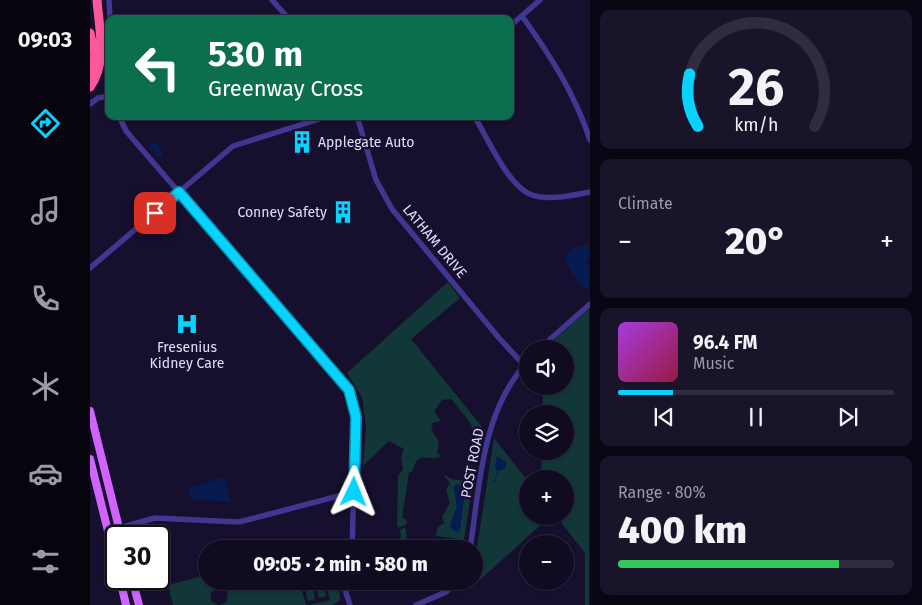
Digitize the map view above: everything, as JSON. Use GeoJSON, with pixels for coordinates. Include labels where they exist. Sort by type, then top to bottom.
{"type":"FeatureCollection","features":[{"type":"Feature","properties":{"kind":"highway"},"geometry":{"type":"LineString","coordinates":[[90,86],[97,76],[101,60],[97,0]]}},
{"type":"Feature","properties":{"kind":"highway"},"geometry":{"type":"LineString","coordinates":[[90,33],[95,56],[90,74]]}},
{"type":"Feature","properties":{"kind":"main road"},"geometry":{"type":"LineString","coordinates":[[90,411],[92,426],[118,525]]}},
{"type":"Feature","properties":{"kind":"main road"},"geometry":{"type":"LineString","coordinates":[[90,459],[106,525]]}},
{"type":"Feature","properties":{"kind":"main road"},"geometry":{"type":"LineString","coordinates":[[126,602],[137,605],[134,590]]}},
{"type":"Feature","properties":{"kind":"street"},"geometry":{"type":"LineString","coordinates":[[109,0],[110,15]]}},
{"type":"Feature","properties":{"kind":"street"},"geometry":{"type":"LineString","coordinates":[[272,0],[285,15]]}},
{"type":"Feature","properties":{"kind":"street"},"geometry":{"type":"LineString","coordinates":[[514,23],[540,0]]}},
{"type":"Feature","properties":{"kind":"street"},"geometry":{"type":"LineString","coordinates":[[522,16],[558,69],[583,119],[590,140]]}},
{"type":"Feature","properties":{"kind":"street"},"geometry":{"type":"LineString","coordinates":[[90,104],[98,98],[105,97]]}},
{"type":"Feature","properties":{"kind":"street"},"geometry":{"type":"LineString","coordinates":[[583,119],[590,117]]}},
{"type":"Feature","properties":{"kind":"street"},"geometry":{"type":"LineString","coordinates":[[121,120],[126,131],[349,390],[356,417],[352,540]]}},
{"type":"Feature","properties":{"kind":"street"},"geometry":{"type":"LineString","coordinates":[[90,268],[233,146],[316,120]]}},
{"type":"Feature","properties":{"kind":"street","name":"LATHAM DRIVE"},"geometry":{"type":"LineString","coordinates":[[357,120],[376,180],[392,209],[498,338],[519,357]]}},
{"type":"Feature","properties":{"kind":"street"},"geometry":{"type":"LineString","coordinates":[[476,120],[508,174],[524,192],[534,196],[556,197],[590,192]]}},
{"type":"Feature","properties":{"kind":"street"},"geometry":{"type":"LineString","coordinates":[[549,340],[590,304]]}},
{"type":"Feature","properties":{"kind":"street","name":"POST ROAD"},"geometry":{"type":"LineString","coordinates":[[471,540],[489,432],[505,394],[519,373]]}},
{"type":"Feature","properties":{"kind":"street"},"geometry":{"type":"LineString","coordinates":[[129,525],[165,517],[239,522],[354,492]]}},
{"type":"Feature","properties":{"kind":"street"},"geometry":{"type":"LineString","coordinates":[[346,590],[350,605]]}},
{"type":"Feature","properties":{"kind":"street"},"geometry":{"type":"LineString","coordinates":[[416,605],[448,590]]}},
{"type":"Feature","properties":{"kind":"green space"},"geometry":{"type":"Polygon","coordinates":[[[448,282],[460,298],[411,339],[483,428],[479,438],[476,437],[470,422],[451,399],[442,400],[434,411],[441,421],[432,423],[431,429],[439,442],[437,453],[441,456],[417,460],[412,472],[409,472],[402,518],[406,519],[407,524],[399,528],[397,525],[398,476],[403,469],[401,458],[404,449],[389,441],[363,466],[366,427],[362,397],[347,373],[448,282]]]}},
{"type":"Feature","properties":{"kind":"green space"},"geometry":{"type":"Polygon","coordinates":[[[589,309],[589,605],[585,605],[585,553],[574,539],[574,535],[571,535],[563,525],[574,525],[574,470],[541,470],[542,460],[574,460],[574,405],[543,405],[543,395],[574,395],[574,340],[554,340],[589,309]]]}},
{"type":"Feature","properties":{"kind":"green space"},"geometry":{"type":"Polygon","coordinates":[[[494,438],[519,470],[519,525],[540,525],[529,535],[519,535],[519,544],[483,577],[483,540],[478,540],[494,438]]]}},
{"type":"Feature","properties":{"kind":"green space"},"geometry":{"type":"Polygon","coordinates":[[[445,475],[451,479],[473,482],[464,540],[436,536],[437,528],[444,523],[442,517],[450,503],[446,490],[450,483],[445,475]],[[454,487],[457,507],[451,521],[465,492],[454,487]]]}},
{"type":"Feature","properties":{"kind":"green space"},"geometry":{"type":"Polygon","coordinates":[[[405,527],[406,540],[398,540],[401,537],[400,530],[405,527]]]}},
{"type":"Feature","properties":{"kind":"green space"},"geometry":{"type":"Polygon","coordinates":[[[198,577],[198,590],[214,590],[210,594],[212,602],[218,605],[173,605],[169,590],[170,584],[198,577]]]}},
{"type":"Feature","properties":{"kind":"green space"},"geometry":{"type":"Polygon","coordinates":[[[226,590],[302,590],[306,605],[220,605],[226,602],[228,595],[226,590]]]}},
{"type":"Feature","properties":{"kind":"green space"},"geometry":{"type":"Polygon","coordinates":[[[305,590],[313,590],[315,599],[308,601],[305,590]]]}},
{"type":"Feature","properties":{"kind":"green space"},"geometry":{"type":"Polygon","coordinates":[[[317,590],[324,590],[326,596],[319,598],[317,590]]]}},
{"type":"Feature","properties":{"kind":"green space"},"geometry":{"type":"Polygon","coordinates":[[[327,590],[339,590],[340,600],[333,605],[309,605],[330,600],[327,590]]]}},
{"type":"Feature","properties":{"kind":"water"},"geometry":{"type":"Polygon","coordinates":[[[152,143],[157,144],[163,154],[159,158],[149,146],[152,143]]]}},
{"type":"Feature","properties":{"kind":"water"},"geometry":{"type":"Polygon","coordinates":[[[589,245],[589,258],[586,263],[589,265],[589,290],[580,284],[565,261],[570,250],[589,245]]]}},
{"type":"Feature","properties":{"kind":"water"},"geometry":{"type":"Polygon","coordinates":[[[497,456],[507,463],[505,469],[498,471],[495,468],[497,456]]]}},
{"type":"Feature","properties":{"kind":"water"},"geometry":{"type":"Polygon","coordinates":[[[220,478],[225,479],[230,502],[191,499],[188,488],[220,478]]]}},
{"type":"Feature","properties":{"kind":"water"},"geometry":{"type":"Polygon","coordinates":[[[456,484],[463,487],[465,492],[460,530],[458,532],[454,531],[450,526],[457,507],[454,487],[456,484]]]}},
{"type":"Feature","properties":{"kind":"waterway"},"geometry":{"type":"LineString","coordinates":[[491,482],[495,481],[498,471]]}},
{"type":"Feature","properties":{"kind":"place","name":"Applegate Auto"},"geometry":{"type":"Point","coordinates":[302,142]}},
{"type":"Feature","properties":{"kind":"place","name":"Conney Safety"},"geometry":{"type":"Point","coordinates":[343,212]}},
{"type":"Feature","properties":{"kind":"place","name":"Fresenius Kidney Care"},"geometry":{"type":"Point","coordinates":[187,324]}},
{"type":"Feature","properties":{"kind":"route"},"geometry":{"type":"LineString","coordinates":[[155,213],[179,192],[349,390],[353,399],[356,417],[354,492]]}}]}
